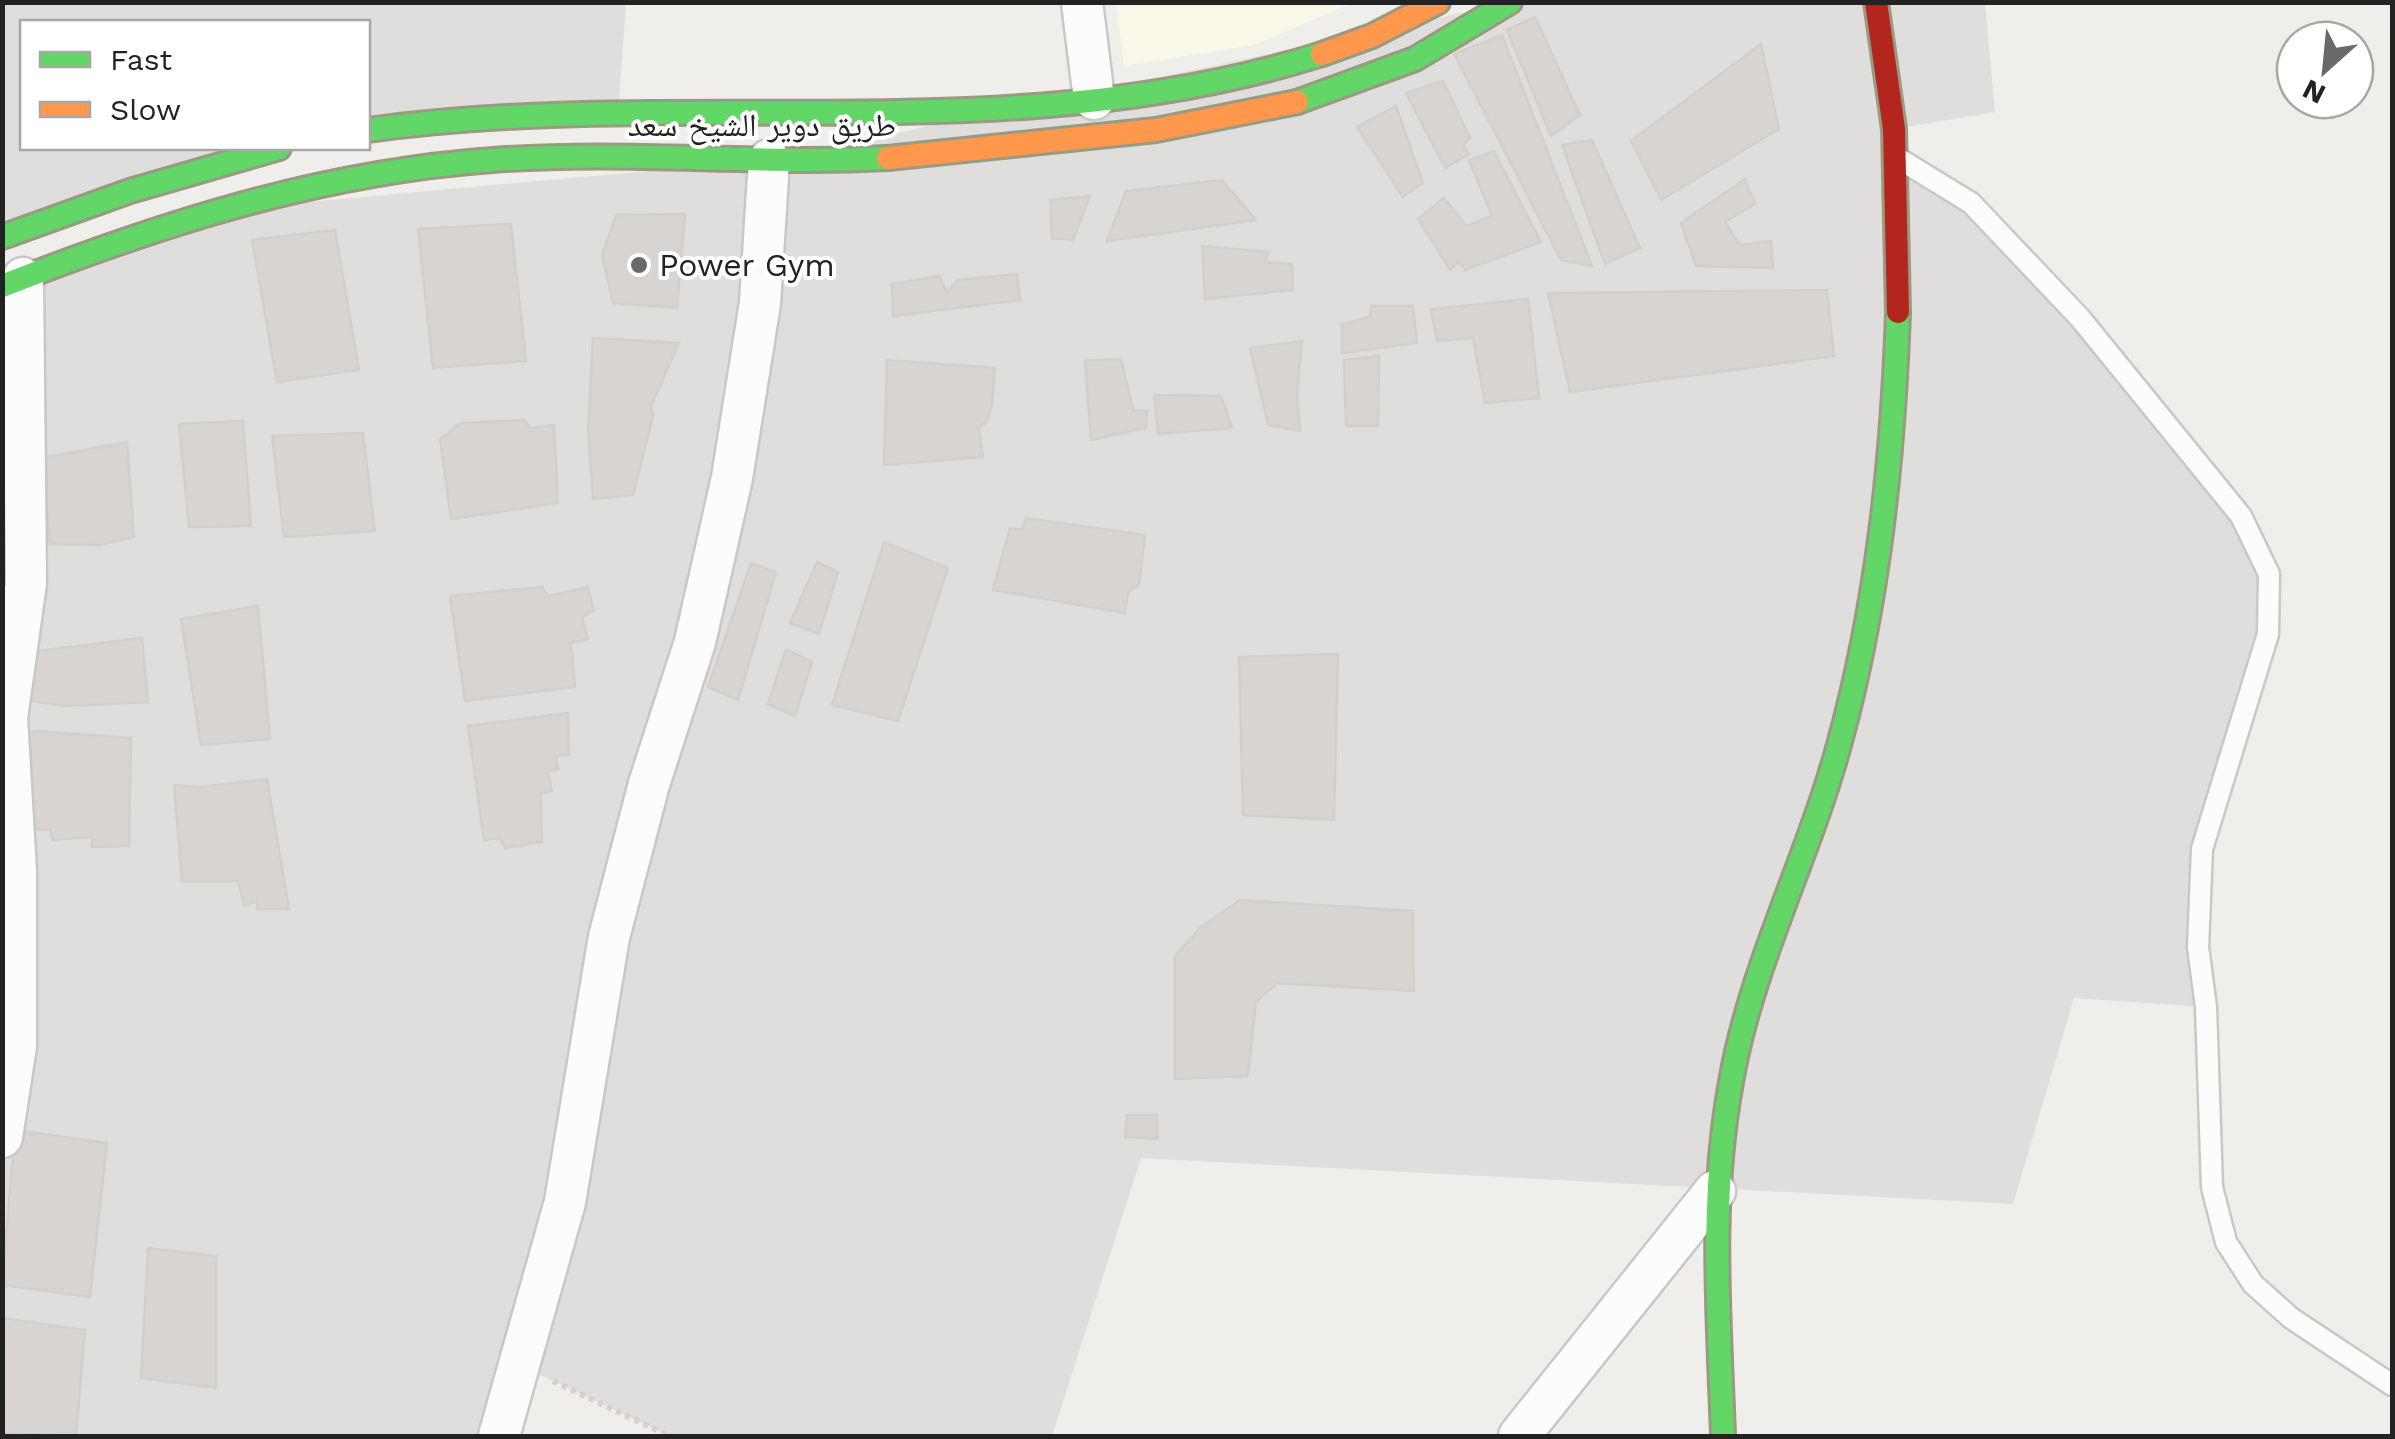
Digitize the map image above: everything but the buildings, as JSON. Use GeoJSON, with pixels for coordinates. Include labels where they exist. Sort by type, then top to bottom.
{"type":"FeatureCollection","features":[{"type":"Feature","properties":{"kind":"street"},"geometry":{"type":"LineString","coordinates":[[1082,2],[1094,99]]}},
{"type":"Feature","properties":{"kind":"street","name":"طريق دوير الشيخ سعد"},"geometry":{"type":"LineString","coordinates":[[370,130],[448,119],[572,113],[894,114],[1094,99],[1292,64],[1380,34],[1438,2]]}},
{"type":"Feature","properties":{"kind":"street","name":"طريق دوير الشيخ سعد"},"geometry":{"type":"LineString","coordinates":[[13,282],[147,232],[278,193],[455,162],[575,157],[769,160],[926,156],[1196,126],[1347,91],[1440,49],[1510,2]]}},
{"type":"Feature","properties":{"kind":"street"},"geometry":{"type":"LineString","coordinates":[[1723,1436],[1715,1191],[1744,1024],[1822,804],[1876,584],[1899,326],[1896,157],[1876,2]]}},
{"type":"Feature","properties":{"kind":"street"},"geometry":{"type":"LineString","coordinates":[[448,119],[455,162]]}},
{"type":"Feature","properties":{"kind":"street"},"geometry":{"type":"LineString","coordinates":[[2,237],[130,191],[272,150]]}},
{"type":"Feature","properties":{"kind":"street"},"geometry":{"type":"LineString","coordinates":[[498,1436],[565,1202],[609,937],[649,784],[695,642],[732,478],[760,303],[769,160]]}},
{"type":"Feature","properties":{"kind":"street"},"geometry":{"type":"LineString","coordinates":[[2,1137],[16,1046],[16,871],[7,718],[26,584],[13,282]]}},
{"type":"Feature","properties":{"kind":"street"},"geometry":{"type":"LineString","coordinates":[[1518,1436],[1715,1191]]}},
{"type":"Feature","properties":{"kind":"lane"},"geometry":{"type":"LineString","coordinates":[[1896,157],[1972,203],[2080,318],[2241,516],[2268,574],[2268,634],[2202,849],[2198,947],[2206,1007],[2212,1187],[2226,1242],[2253,1284],[2291,1318],[2392,1385]]}},
{"type":"Feature","properties":{"kind":"path"},"geometry":{"type":"LineString","coordinates":[[520,1365],[670,1436]]}},
{"type":"Feature","properties":{"kind":"shaded area"},"geometry":{"type":"Polygon","coordinates":[[[3,3],[626,3],[618,113],[370,130],[370,20],[20,20],[20,150],[273,150],[3,237],[3,3]]]}},
{"type":"Feature","properties":{"kind":"shaded area"},"geometry":{"type":"Polygon","coordinates":[[[1116,3],[1352,3],[1254,45],[1124,66],[1116,3]]]}},
{"type":"Feature","properties":{"kind":"shaded area"},"geometry":{"type":"Polygon","coordinates":[[[1508,3],[1985,3],[1995,112],[1894,129],[1896,157],[1971,203],[2241,516],[2269,574],[2268,634],[2202,849],[2206,1007],[2074,998],[2013,1204],[1141,1158],[1052,1436],[669,1436],[520,1365],[495,1436],[3,1436],[2,287],[220,210],[769,160],[1508,3]]]}},
{"type":"Feature","properties":{"kind":"traffic: fast"},"geometry":{"type":"LineString","coordinates":[[1297,102],[1415,59],[1510,2]]}},
{"type":"Feature","properties":{"kind":"traffic: fast"},"geometry":{"type":"LineString","coordinates":[[370,130],[487,118],[607,113],[847,113],[1087,101],[1205,84],[1322,54]]}},
{"type":"Feature","properties":{"kind":"traffic: fast"},"geometry":{"type":"LineString","coordinates":[[2,237],[130,191],[272,150]]}},
{"type":"Feature","properties":{"kind":"traffic: fast"},"geometry":{"type":"LineString","coordinates":[[2,286],[121,242],[243,204],[429,166],[542,157],[888,158]]}},
{"type":"Feature","properties":{"kind":"traffic: fast"},"geometry":{"type":"LineString","coordinates":[[1723,1436],[1718,1215],[1731,1082],[1752,996],[1826,787],[1853,692],[1881,530],[1898,312]]}},
{"type":"Feature","properties":{"kind":"traffic: slow"},"geometry":{"type":"LineString","coordinates":[[1322,54],[1372,36],[1438,2]]}},
{"type":"Feature","properties":{"kind":"traffic: slow"},"geometry":{"type":"LineString","coordinates":[[888,158],[1156,130],[1297,102]]}},
{"type":"Feature","properties":{"kind":"traffic: jam"},"geometry":{"type":"LineString","coordinates":[[1876,2],[1894,129],[1898,312]]}},
{"type":"Feature","properties":{"kind":"place","name":"Power Gym"},"geometry":{"type":"Point","coordinates":[639,265]}}]}
